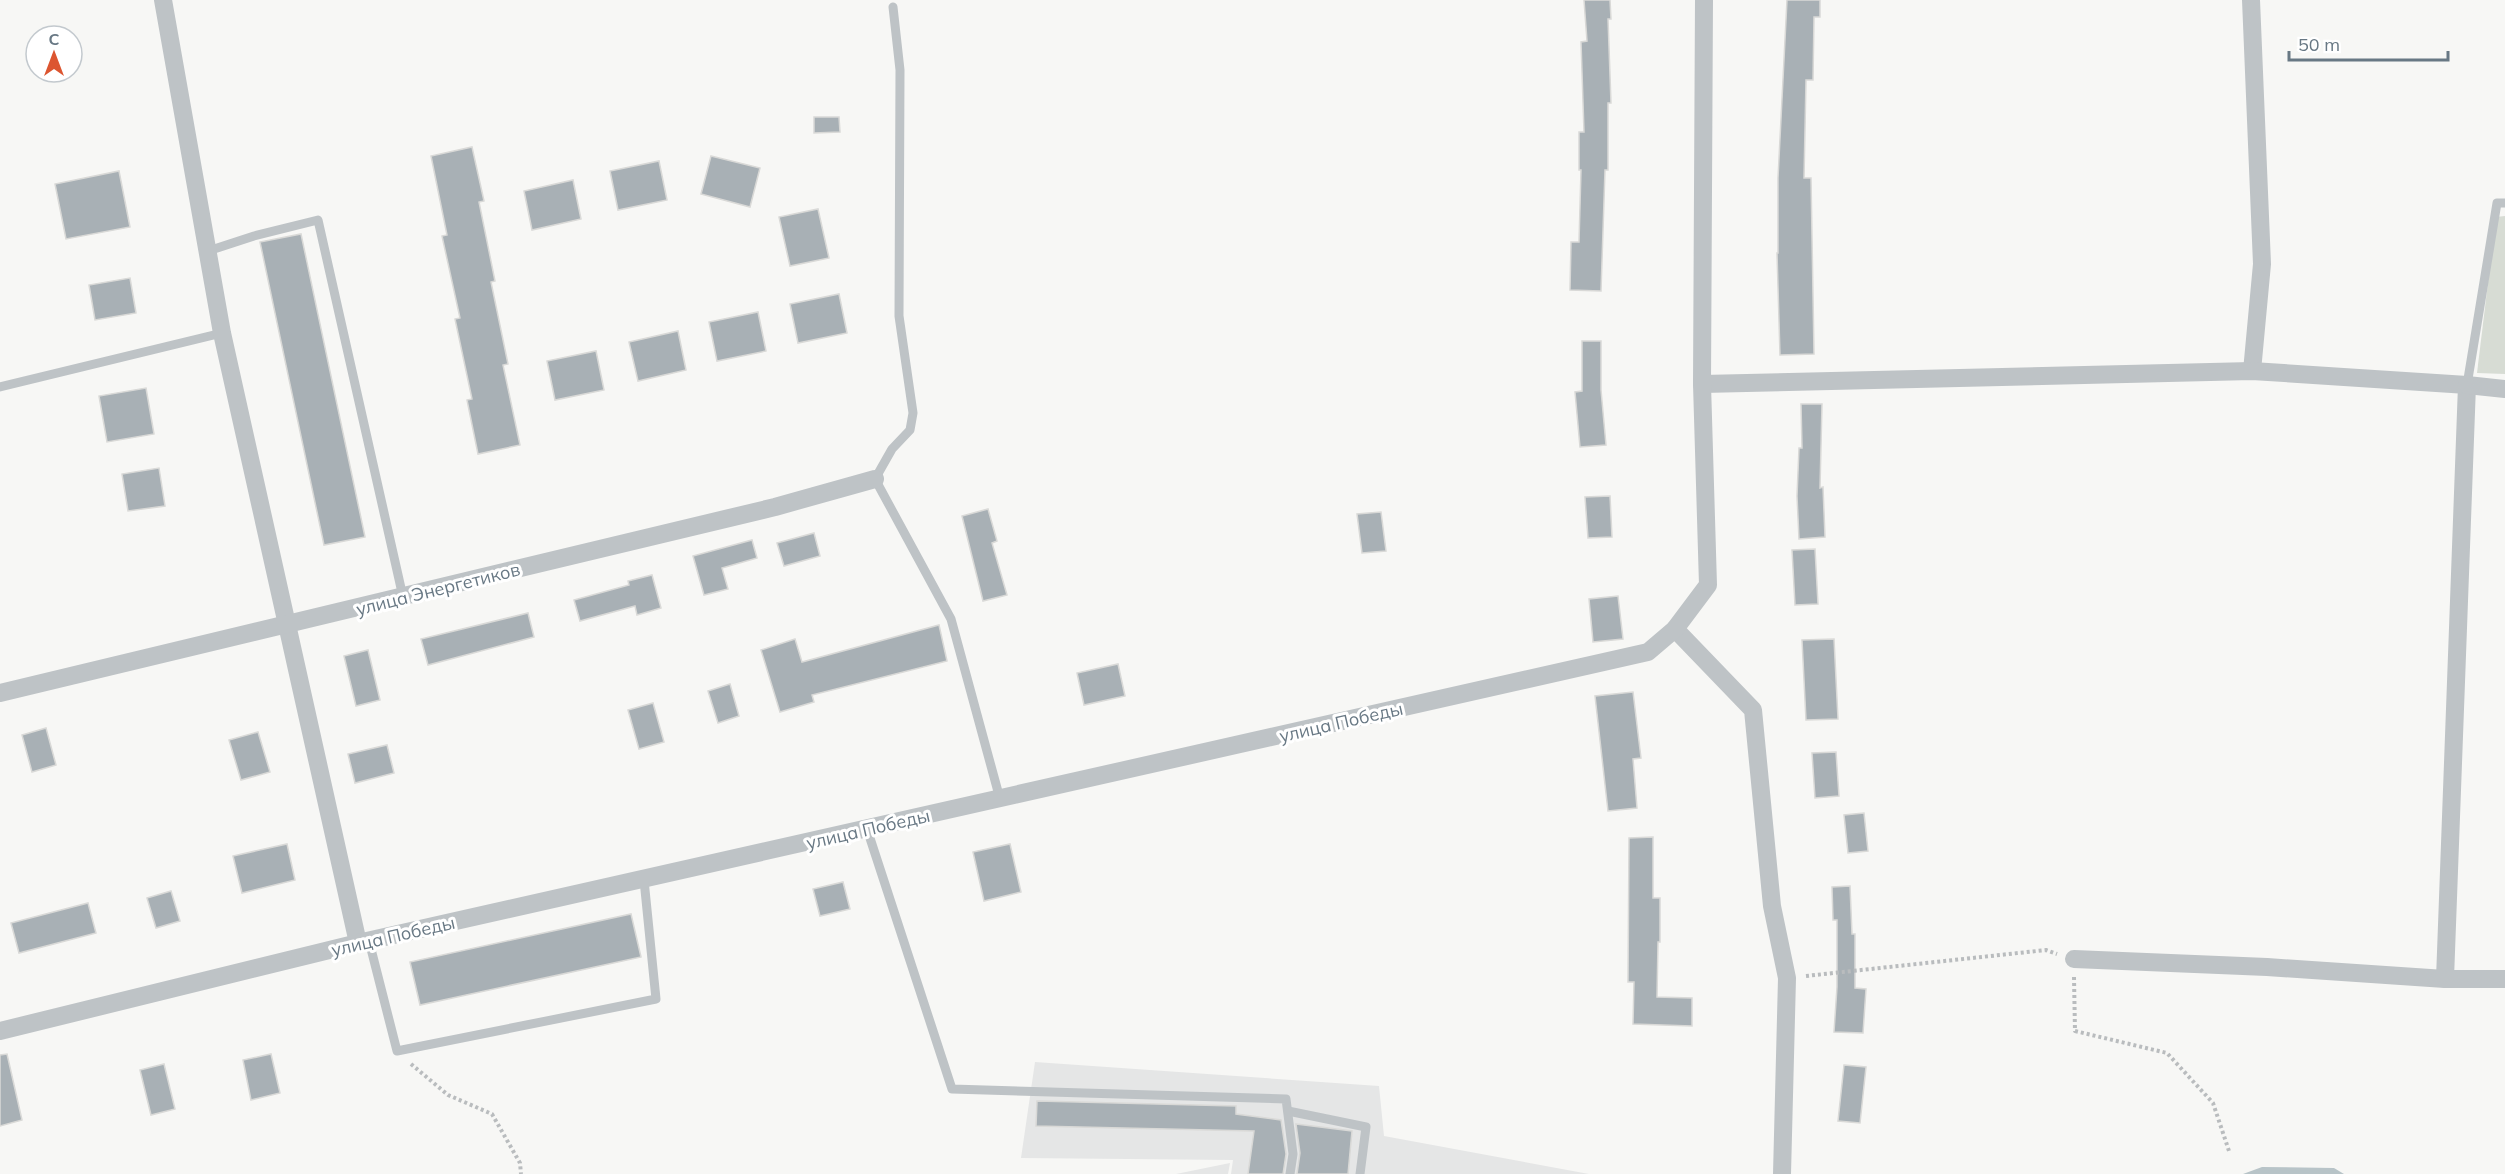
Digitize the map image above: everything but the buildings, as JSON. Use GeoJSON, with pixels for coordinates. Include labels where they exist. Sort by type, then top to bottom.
{"type":"FeatureCollection","features":[{"type":"Feature","properties":{"kind":"street"},"geometry":{"type":"LineString","coordinates":[[163,0],[222,333],[288,625],[364,942]]}},
{"type":"Feature","properties":{"kind":"street"},"geometry":{"type":"LineString","coordinates":[[1704,0],[1702,384],[2252,372],[2505,389]]}},
{"type":"Feature","properties":{"kind":"street"},"geometry":{"type":"LineString","coordinates":[[2250,0],[2262,264],[2252,372]]}},
{"type":"Feature","properties":{"kind":"street","name":"улица Победы"},"geometry":{"type":"LineString","coordinates":[[0,1031],[364,942],[1648,652],[1675,629],[1708,585],[1702,384]]}},
{"type":"Feature","properties":{"kind":"street"},"geometry":{"type":"LineString","coordinates":[[2445,979],[2467,385]]}},
{"type":"Feature","properties":{"kind":"street","name":"улица Энергетиков"},"geometry":{"type":"LineString","coordinates":[[0,693],[775,507],[875,479]]}},
{"type":"Feature","properties":{"kind":"street"},"geometry":{"type":"LineString","coordinates":[[1675,629],[1753,710],[1772,906],[1787,978],[1782,1174]]}},
{"type":"Feature","properties":{"kind":"street"},"geometry":{"type":"LineString","coordinates":[[2074,959],[2267,967],[2445,979],[2505,979]]}},
{"type":"Feature","properties":{"kind":"lane"},"geometry":{"type":"LineString","coordinates":[[893,7],[900,70],[899,316],[913,413],[910,430],[892,449],[875,479],[951,619],[1000,799]]}},
{"type":"Feature","properties":{"kind":"lane"},"geometry":{"type":"LineString","coordinates":[[2467,385],[2497,203],[2505,203]]}},
{"type":"Feature","properties":{"kind":"lane"},"geometry":{"type":"LineString","coordinates":[[208,251],[254,236],[318,220],[403,597]]}},
{"type":"Feature","properties":{"kind":"lane"},"geometry":{"type":"LineString","coordinates":[[0,387],[222,333]]}},
{"type":"Feature","properties":{"kind":"lane"},"geometry":{"type":"LineString","coordinates":[[867,829],[952,1089],[1287,1099],[1293,1154],[1290,1174]]}},
{"type":"Feature","properties":{"kind":"lane"},"geometry":{"type":"LineString","coordinates":[[364,942],[397,1051],[656,999],[644,880]]}},
{"type":"Feature","properties":{"kind":"lane"},"geometry":{"type":"LineString","coordinates":[[1288,1111],[1366,1127],[1360,1174]]}},
{"type":"Feature","properties":{"kind":"path"},"geometry":{"type":"LineString","coordinates":[[1787,978],[2046,950],[2074,959],[2075,1032],[2167,1053],[2213,1103],[2229,1151]]}},
{"type":"Feature","properties":{"kind":"path"},"geometry":{"type":"LineString","coordinates":[[397,1051],[448,1095],[492,1114],[520,1163],[520,1174]]}},
{"type":"Feature","properties":{"kind":"shaded area"},"geometry":{"type":"Polygon","coordinates":[[[2505,216],[2505,374],[2477,373],[2496,217],[2505,216]]]}},
{"type":"Feature","properties":{"kind":"shaded area"},"geometry":{"type":"Polygon","coordinates":[[[1035,1062],[1379,1086],[1384,1136],[1589,1174],[1231,1174],[1233,1160],[1021,1158],[1035,1062]]]}},
{"type":"Feature","properties":{"kind":"shaded area"},"geometry":{"type":"Polygon","coordinates":[[[1230,1163],[1228,1174],[1176,1174],[1230,1163]]]}},
{"type":"Feature","properties":{"kind":"shaded area"},"geometry":{"type":"Polygon","coordinates":[[[2262,1167],[2334,1168],[2344,1174],[2243,1174],[2262,1167]]]}}]}
